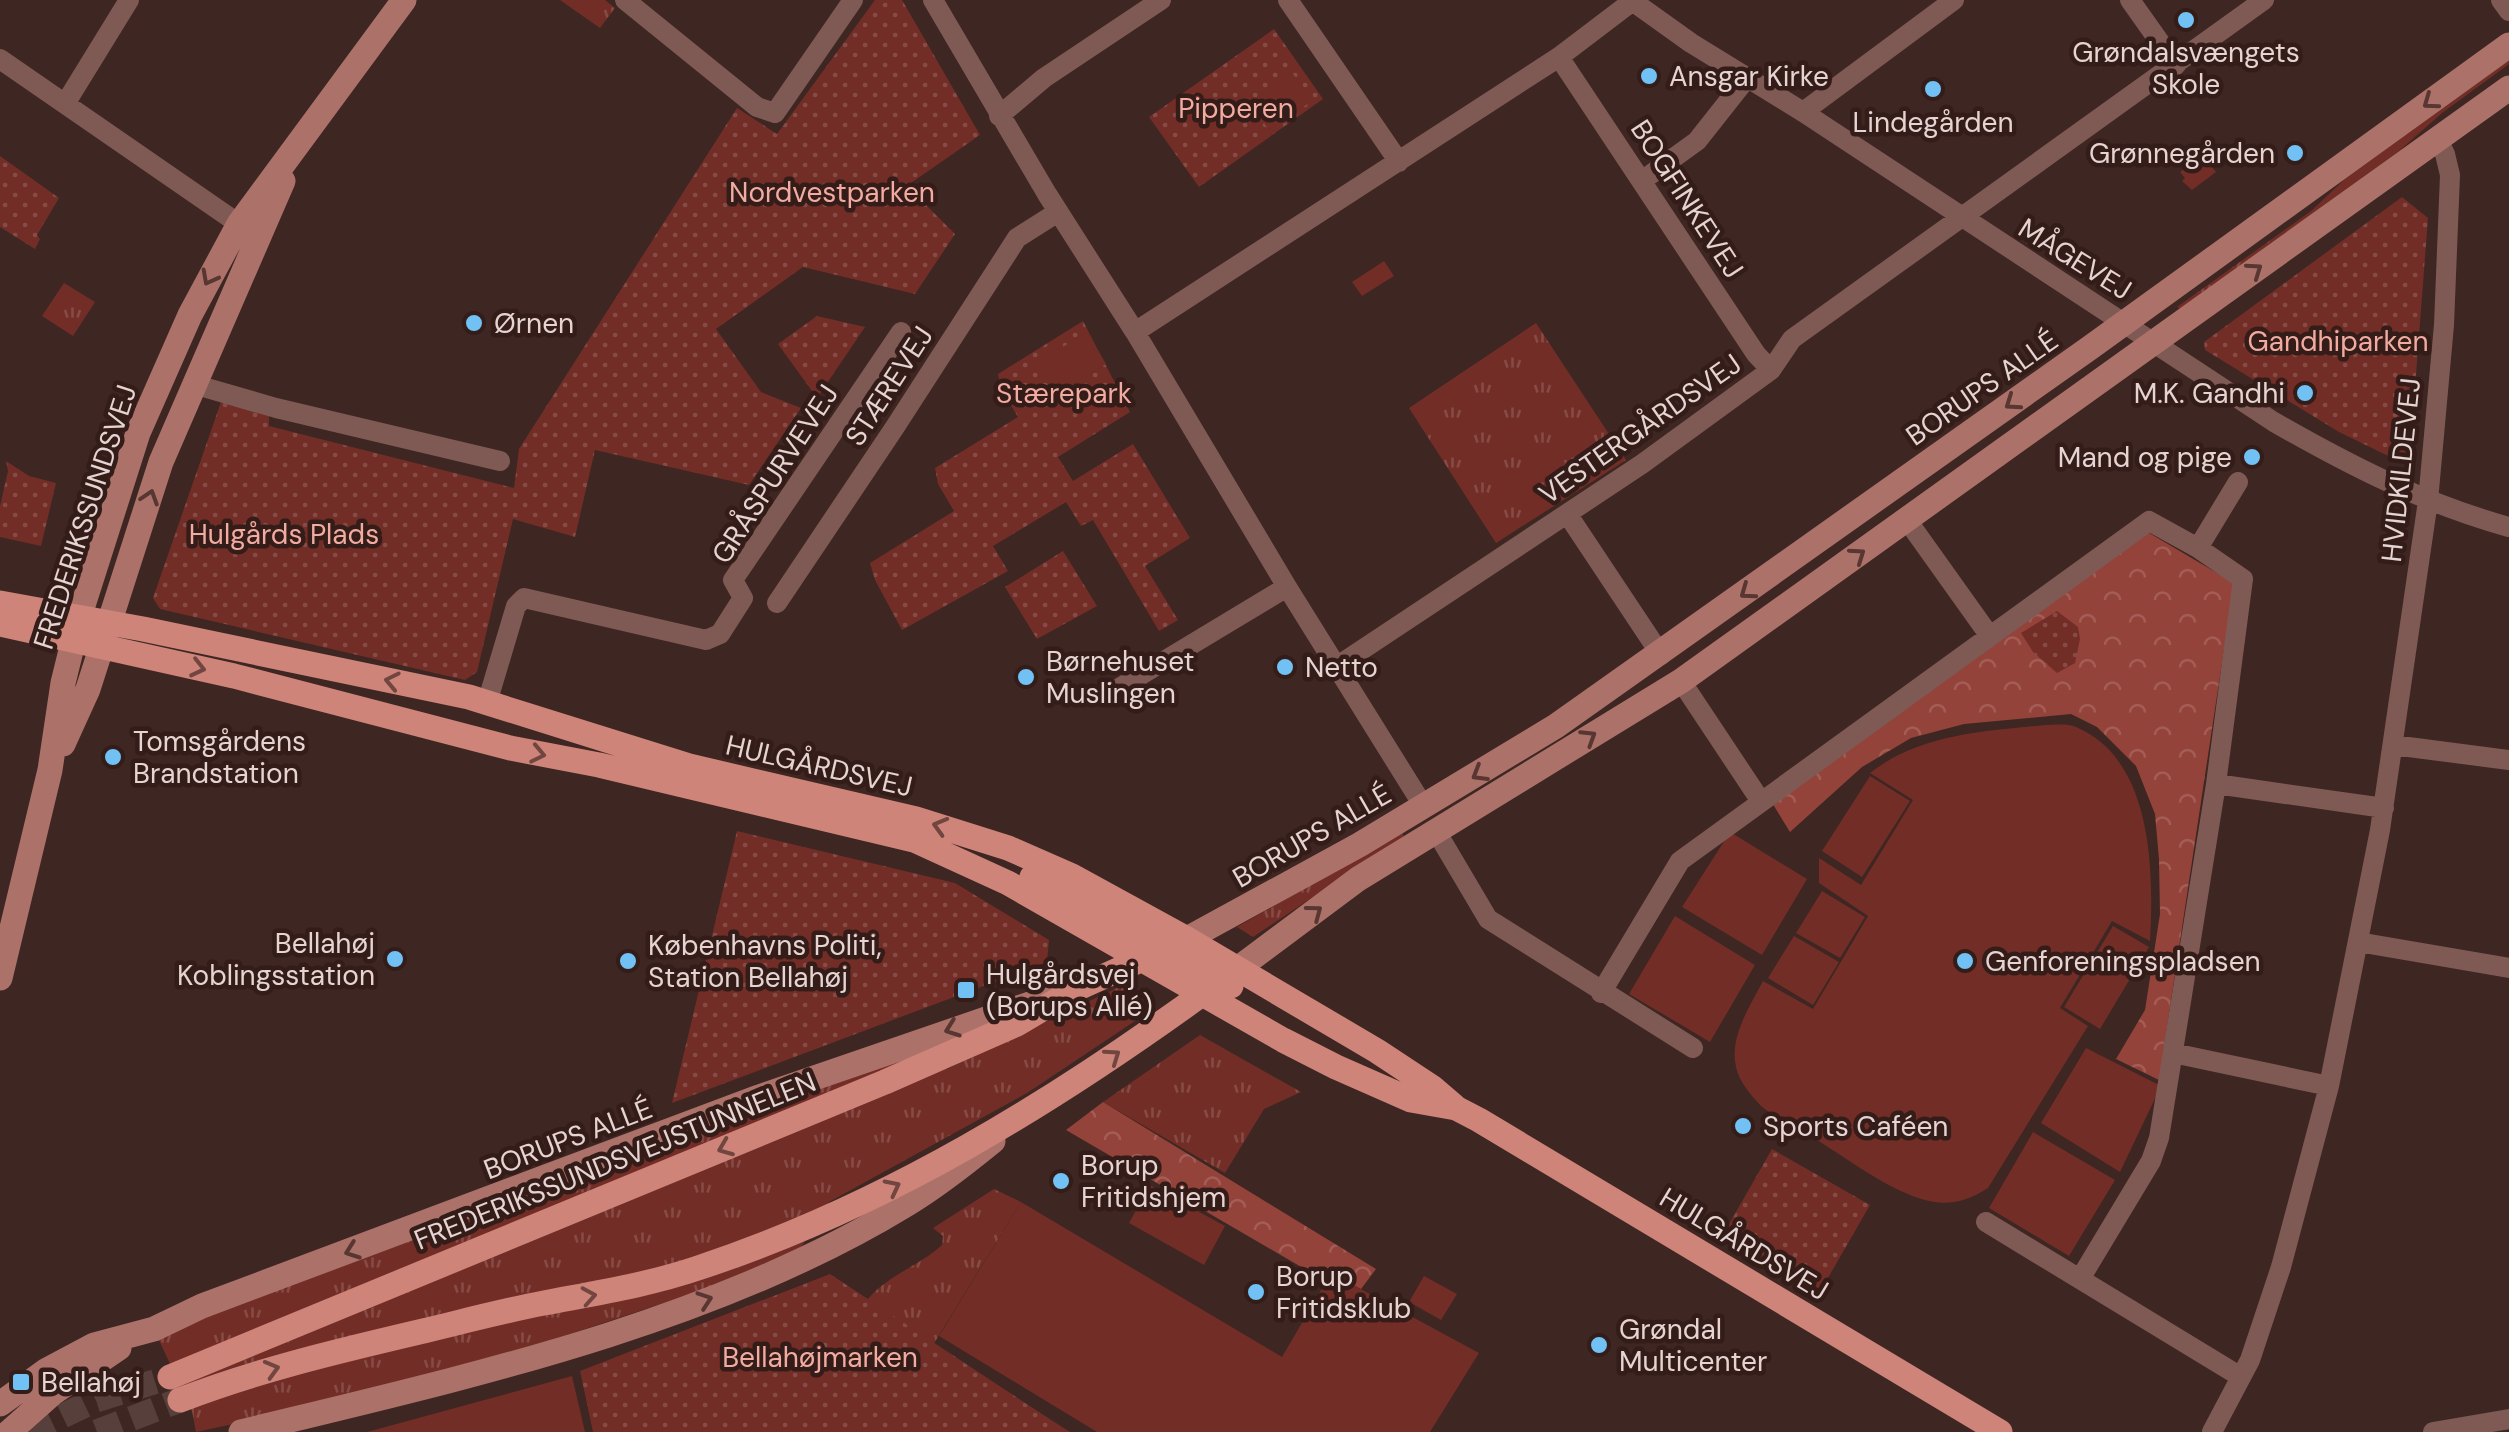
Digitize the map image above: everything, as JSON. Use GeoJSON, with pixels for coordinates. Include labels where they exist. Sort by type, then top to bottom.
{"type":"FeatureCollection","features":[{"type":"Feature","properties":{"kind":"main road"},"geometry":{"type":"LineString","coordinates":[[0,603],[92,630]]}},
{"type":"Feature","properties":{"kind":"main road"},"geometry":{"type":"LineString","coordinates":[[0,624],[92,630]]}},
{"type":"Feature","properties":{"kind":"main road","name":"HULGÅRDSVEJ"},"geometry":{"type":"LineString","coordinates":[[92,630],[486,703],[689,766],[971,836],[1072,876],[1178,944],[1219,981],[1336,1067],[1411,1100],[1456,1108]]}},
{"type":"Feature","properties":{"kind":"main road","name":"HULGÅRDSVEJ"},"geometry":{"type":"LineString","coordinates":[[92,630],[510,748],[598,764],[791,809],[914,840],[948,854],[1018,888],[1141,960],[1219,981],[1376,1050],[1456,1108],[2000,1432]]}},
{"type":"Feature","properties":{"kind":"main road"},"geometry":{"type":"LineString","coordinates":[[948,854],[998,862],[1178,944]]}},
{"type":"Feature","properties":{"kind":"main road","name":"BORUPS ALLÉ"},"geometry":{"type":"LineString","coordinates":[[1078,988],[1178,944]]}},
{"type":"Feature","properties":{"kind":"main road"},"geometry":{"type":"LineString","coordinates":[[1032,1109],[1219,981]]}},
{"type":"Feature","properties":{"kind":"main road","name":"FREDERIKSSUNDSVEJSTUNNELEN"},"geometry":{"type":"LineString","coordinates":[[1032,1109],[873,1197],[790,1235],[696,1269],[593,1296],[546,1303],[174,1388],[1017,1024],[1078,988]]}},
{"type":"Feature","properties":{"kind":"street"},"geometry":{"type":"LineString","coordinates":[[65,104],[128,0]]}},
{"type":"Feature","properties":{"kind":"street","name":"FREDERIKSSUNDSVEJ"},"geometry":{"type":"LineString","coordinates":[[0,978],[50,770],[88,689],[92,630],[127,464],[190,315],[303,141],[404,0]]}},
{"type":"Feature","properties":{"kind":"street"},"geometry":{"type":"LineString","coordinates":[[625,0],[757,107],[775,113],[853,0]]}},
{"type":"Feature","properties":{"kind":"street"},"geometry":{"type":"LineString","coordinates":[[933,0],[999,116],[1424,807]]}},
{"type":"Feature","properties":{"kind":"street"},"geometry":{"type":"LineString","coordinates":[[999,116],[1044,78],[1161,0]]}},
{"type":"Feature","properties":{"kind":"street"},"geometry":{"type":"LineString","coordinates":[[1288,0],[1399,162]]}},
{"type":"Feature","properties":{"kind":"street"},"geometry":{"type":"LineString","coordinates":[[1135,332],[1559,57],[1633,0]]}},
{"type":"Feature","properties":{"kind":"street","name":"MÅGEVEJ"},"geometry":{"type":"LineString","coordinates":[[1633,0],[1746,79],[1803,112],[2258,412],[2348,465],[2428,501],[2509,527]]}},
{"type":"Feature","properties":{"kind":"street"},"geometry":{"type":"LineString","coordinates":[[1803,112],[1954,0]]}},
{"type":"Feature","properties":{"kind":"street"},"geometry":{"type":"LineString","coordinates":[[2130,0],[2176,65]]}},
{"type":"Feature","properties":{"kind":"street","name":"VESTERGÅRDSVEJ"},"geometry":{"type":"LineString","coordinates":[[1336,667],[1568,515],[1771,370],[1792,339],[2264,0]]}},
{"type":"Feature","properties":{"kind":"street"},"geometry":{"type":"LineString","coordinates":[[2501,0],[2509,10]]}},
{"type":"Feature","properties":{"kind":"street","name":"BORUPS ALLÉ"},"geometry":{"type":"LineString","coordinates":[[1178,944],[1534,741],[2509,45]]}},
{"type":"Feature","properties":{"kind":"street","name":"BOGFINKEVEJ"},"geometry":{"type":"LineString","coordinates":[[1559,57],[1756,354],[1771,370]]}},
{"type":"Feature","properties":{"kind":"street"},"geometry":{"type":"LineString","coordinates":[[0,58],[248,230]]}},
{"type":"Feature","properties":{"kind":"street"},"geometry":{"type":"LineString","coordinates":[[2402,164],[2509,70]]}},
{"type":"Feature","properties":{"kind":"street"},"geometry":{"type":"LineString","coordinates":[[1642,180],[1696,141],[1746,79]]}},
{"type":"Feature","properties":{"kind":"street"},"geometry":{"type":"LineString","coordinates":[[1219,981],[1358,879],[1681,681],[2509,88]]}},
{"type":"Feature","properties":{"kind":"street","name":"HVIDKILDEVEJ"},"geometry":{"type":"LineString","coordinates":[[2212,1432],[2250,1360],[2281,1267],[2329,1086],[2384,808],[2428,501],[2444,325],[2450,175],[2437,139]]}},
{"type":"Feature","properties":{"kind":"street","name":"STÆREVEJ"},"geometry":{"type":"LineString","coordinates":[[777,603],[896,428],[1017,238],[1058,212]]}},
{"type":"Feature","properties":{"kind":"street","name":"FREDERIKSSUNDSVEJ"},"geometry":{"type":"LineString","coordinates":[[92,630],[193,384],[248,230]]}},
{"type":"Feature","properties":{"kind":"street","name":"GRÅSPURVEVEJ"},"geometry":{"type":"LineString","coordinates":[[486,703],[516,606],[524,598],[706,640],[720,634],[744,598],[732,580],[900,332]]}},
{"type":"Feature","properties":{"kind":"street"},"geometry":{"type":"LineString","coordinates":[[193,384],[276,408],[500,461]]}},
{"type":"Feature","properties":{"kind":"street"},"geometry":{"type":"LineString","coordinates":[[2198,548],[2238,482]]}},
{"type":"Feature","properties":{"kind":"street"},"geometry":{"type":"LineString","coordinates":[[1568,515],[1661,654]]}},
{"type":"Feature","properties":{"kind":"street"},"geometry":{"type":"LineString","coordinates":[[1907,520],[1988,635]]}},
{"type":"Feature","properties":{"kind":"street"},"geometry":{"type":"LineString","coordinates":[[1602,993],[1680,861],[1760,800],[2149,521],[2198,548],[2243,578],[2216,784],[2173,1053],[2152,1161],[2080,1279]]}},
{"type":"Feature","properties":{"kind":"street"},"geometry":{"type":"LineString","coordinates":[[1106,696],[1287,587]]}},
{"type":"Feature","properties":{"kind":"street"},"geometry":{"type":"LineString","coordinates":[[1681,681],[1760,800]]}},
{"type":"Feature","properties":{"kind":"street"},"geometry":{"type":"LineString","coordinates":[[2394,744],[2509,760]]}},
{"type":"Feature","properties":{"kind":"street"},"geometry":{"type":"LineString","coordinates":[[2216,784],[2384,808]]}},
{"type":"Feature","properties":{"kind":"street"},"geometry":{"type":"LineString","coordinates":[[1436,831],[1488,919],[1693,1048]]}},
{"type":"Feature","properties":{"kind":"street"},"geometry":{"type":"LineString","coordinates":[[2358,942],[2509,968]]}},
{"type":"Feature","properties":{"kind":"street","name":"BORUPS ALLÉ"},"geometry":{"type":"LineString","coordinates":[[0,1404],[47,1370],[94,1344],[154,1329],[202,1306],[759,1097],[1012,1007],[1078,988]]}},
{"type":"Feature","properties":{"kind":"street"},"geometry":{"type":"LineString","coordinates":[[2173,1053],[2329,1086]]}},
{"type":"Feature","properties":{"kind":"street"},"geometry":{"type":"LineString","coordinates":[[241,1432],[411,1390],[600,1336],[735,1289],[794,1264],[912,1202],[1032,1109]]}},
{"type":"Feature","properties":{"kind":"street"},"geometry":{"type":"LineString","coordinates":[[1986,1222],[2241,1377]]}},
{"type":"Feature","properties":{"kind":"street"},"geometry":{"type":"LineString","coordinates":[[8,1432],[53,1393],[154,1329]]}},
{"type":"Feature","properties":{"kind":"street"},"geometry":{"type":"LineString","coordinates":[[2434,1432],[2509,1419]]}},
{"type":"Feature","properties":{"kind":"green space"},"geometry":{"type":"Polygon","coordinates":[[[560,0],[605,0],[615,8],[600,28],[560,0]]]}},
{"type":"Feature","properties":{"kind":"green space"},"geometry":{"type":"Polygon","coordinates":[[[875,0],[902,0],[980,135],[911,183],[924,203],[955,234],[915,294],[803,267],[716,329],[761,392],[801,408],[749,485],[595,450],[575,537],[513,519],[477,672],[465,680],[160,609],[153,598],[221,402],[269,415],[269,426],[514,488],[519,449],[737,108],[777,134],[875,0]]]}},
{"type":"Feature","properties":{"kind":"green space","name":"Pipperen"},"geometry":{"type":"Polygon","coordinates":[[[1274,29],[1323,99],[1199,187],[1149,117],[1274,29]]]}},
{"type":"Feature","properties":{"kind":"green space"},"geometry":{"type":"Polygon","coordinates":[[[2509,60],[2509,64],[2442,113],[2399,151],[2181,309],[2177,307],[2311,211],[2345,179],[2509,60]]]}},
{"type":"Feature","properties":{"kind":"green space"},"geometry":{"type":"Polygon","coordinates":[[[1293,74],[1312,101],[1269,130],[1250,103],[1293,74]]]}},
{"type":"Feature","properties":{"kind":"green space"},"geometry":{"type":"Polygon","coordinates":[[[2203,154],[2215,165],[2212,167],[2216,172],[2192,190],[2182,181],[2185,178],[2180,172],[2203,154]]]}},
{"type":"Feature","properties":{"kind":"green space"},"geometry":{"type":"Polygon","coordinates":[[[0,156],[59,198],[37,235],[40,239],[35,249],[0,227],[0,156]]]}},
{"type":"Feature","properties":{"kind":"green space","name":"Gandhiparken"},"geometry":{"type":"Polygon","coordinates":[[[2402,197],[2428,218],[2409,466],[2339,432],[2205,350],[2204,342],[2402,197]]]}},
{"type":"Feature","properties":{"kind":"green space"},"geometry":{"type":"Polygon","coordinates":[[[1384,261],[1394,276],[1362,296],[1352,282],[1384,261]]]}},
{"type":"Feature","properties":{"kind":"green space"},"geometry":{"type":"Polygon","coordinates":[[[64,283],[95,302],[73,336],[42,316],[64,283]]]}},
{"type":"Feature","properties":{"kind":"green space"},"geometry":{"type":"Polygon","coordinates":[[[817,316],[865,327],[817,398],[778,344],[817,316]]]}},
{"type":"Feature","properties":{"kind":"green space","name":"Stærepark"},"geometry":{"type":"Polygon","coordinates":[[[1083,321],[1130,412],[1058,457],[1073,481],[1133,444],[1190,538],[1145,566],[1178,620],[1159,631],[1093,520],[1081,526],[1066,502],[993,546],[1008,571],[902,630],[870,563],[954,511],[938,484],[935,468],[1018,417],[1001,389],[998,374],[1083,321]]]}},
{"type":"Feature","properties":{"kind":"green space"},"geometry":{"type":"Polygon","coordinates":[[[1536,323],[1626,460],[1496,543],[1409,408],[1536,323]]]}},
{"type":"Feature","properties":{"kind":"green space"},"geometry":{"type":"Polygon","coordinates":[[[1087,332],[1106,364],[1056,394],[1037,363],[1087,332]]]}},
{"type":"Feature","properties":{"kind":"green space"},"geometry":{"type":"Polygon","coordinates":[[[6,461],[29,476],[56,483],[41,546],[0,537],[6,461]]]}},
{"type":"Feature","properties":{"kind":"green space"},"geometry":{"type":"Polygon","coordinates":[[[2144,530],[2234,583],[2159,1080],[2116,1059],[2145,1010],[2160,914],[2155,814],[2136,766],[2097,727],[2071,714],[1964,724],[1911,738],[1862,767],[1790,832],[1771,801],[2144,530]]]}},
{"type":"Feature","properties":{"kind":"green space"},"geometry":{"type":"Polygon","coordinates":[[[1063,551],[1097,606],[1037,639],[1005,587],[1063,551]]]}},
{"type":"Feature","properties":{"kind":"green space"},"geometry":{"type":"Polygon","coordinates":[[[2057,611],[2078,627],[2080,639],[2075,663],[2057,673],[2033,652],[2021,633],[2057,611]]]}},
{"type":"Feature","properties":{"kind":"green space","name":"Genforeningspladsen"},"geometry":{"type":"Polygon","coordinates":[[[2045,725],[2072,726],[2101,743],[2121,764],[2134,791],[2149,851],[2150,941],[2112,921],[2060,1008],[2088,1026],[1988,1188],[1960,1201],[1929,1201],[1882,1181],[1761,1106],[1738,1073],[1735,1044],[1763,981],[1813,1009],[1868,916],[1819,883],[1819,858],[1861,885],[1913,800],[1870,773],[1931,742],[2045,725]]]}},
{"type":"Feature","properties":{"kind":"green space"},"geometry":{"type":"Polygon","coordinates":[[[1870,776],[1910,801],[1862,877],[1822,851],[1870,776]]]}},
{"type":"Feature","properties":{"kind":"green space"},"geometry":{"type":"Polygon","coordinates":[[[737,831],[955,883],[1049,940],[1047,962],[672,1103],[737,831]]]}},
{"type":"Feature","properties":{"kind":"green space"},"geometry":{"type":"Polygon","coordinates":[[[1730,832],[1807,879],[1762,955],[1682,907],[1730,832]]]}},
{"type":"Feature","properties":{"kind":"green space"},"geometry":{"type":"Polygon","coordinates":[[[1402,833],[1404,836],[1253,937],[1237,927],[1402,833]]]}},
{"type":"Feature","properties":{"kind":"green space"},"geometry":{"type":"Polygon","coordinates":[[[1822,891],[1865,917],[1840,958],[1796,933],[1822,891]]]}},
{"type":"Feature","properties":{"kind":"green space"},"geometry":{"type":"Polygon","coordinates":[[[1675,916],[1755,965],[1710,1042],[1629,994],[1675,916]]]}},
{"type":"Feature","properties":{"kind":"green space"},"geometry":{"type":"Polygon","coordinates":[[[2113,926],[2149,947],[2100,1029],[2064,1007],[2113,926]]]}},
{"type":"Feature","properties":{"kind":"green space"},"geometry":{"type":"Polygon","coordinates":[[[1794,936],[1839,962],[1813,1005],[1768,978],[1794,936]]]}},
{"type":"Feature","properties":{"kind":"green space"},"geometry":{"type":"Polygon","coordinates":[[[1121,986],[1156,1007],[1027,1093],[829,1202],[800,1249],[694,1293],[509,1354],[316,1406],[196,1432],[192,1411],[158,1338],[255,1295],[914,1051],[947,1069],[1121,986]]]}},
{"type":"Feature","properties":{"kind":"green space"},"geometry":{"type":"Polygon","coordinates":[[[1200,1035],[1301,1092],[1264,1109],[1225,1173],[1103,1102],[1200,1035]]]}},
{"type":"Feature","properties":{"kind":"green space"},"geometry":{"type":"Polygon","coordinates":[[[2086,1048],[2161,1086],[2120,1172],[2041,1123],[2086,1048]]]}},
{"type":"Feature","properties":{"kind":"green space"},"geometry":{"type":"Polygon","coordinates":[[[1103,1102],[1376,1269],[1361,1289],[1332,1274],[1327,1282],[1066,1130],[1103,1102]]]}},
{"type":"Feature","properties":{"kind":"green space"},"geometry":{"type":"Polygon","coordinates":[[[2033,1132],[2115,1180],[2069,1256],[1989,1208],[2033,1132]]]}},
{"type":"Feature","properties":{"kind":"green space"},"geometry":{"type":"Polygon","coordinates":[[[1772,1149],[1870,1205],[1821,1290],[1724,1233],[1772,1149]]]}},
{"type":"Feature","properties":{"kind":"green space"},"geometry":{"type":"Polygon","coordinates":[[[1150,1185],[1225,1226],[1204,1265],[1129,1223],[1150,1185]]]}},
{"type":"Feature","properties":{"kind":"green space"},"geometry":{"type":"Polygon","coordinates":[[[994,1189],[1021,1202],[933,1345],[1070,1432],[791,1432],[868,1299],[942,1245],[943,1236],[933,1228],[994,1189]]]}},
{"type":"Feature","properties":{"kind":"green space"},"geometry":{"type":"Polygon","coordinates":[[[1021,1202],[1282,1357],[1331,1273],[1479,1353],[1430,1432],[1097,1432],[939,1336],[1021,1202]]]}},
{"type":"Feature","properties":{"kind":"green space","name":"Bellahøjmarken"},"geometry":{"type":"Polygon","coordinates":[[[830,1274],[1069,1432],[593,1432],[580,1371],[830,1274]]]}},
{"type":"Feature","properties":{"kind":"green space"},"geometry":{"type":"Polygon","coordinates":[[[1424,1276],[1457,1294],[1441,1320],[1409,1302],[1424,1276]]]}},
{"type":"Feature","properties":{"kind":"green space"},"geometry":{"type":"Polygon","coordinates":[[[572,1376],[585,1432],[367,1432],[572,1376]]]}},
{"type":"Feature","properties":{"kind":"tunnel"},"geometry":{"type":"LineString","coordinates":[[29,1432],[96,1400],[170,1377]]}},
{"type":"Feature","properties":{"kind":"tunnel"},"geometry":{"type":"LineString","coordinates":[[97,1432],[180,1400]]}},
{"type":"Feature","properties":{"kind":"place","name":"Grøndalsvængets Skole"},"geometry":{"type":"Point","coordinates":[2186,20]}},
{"type":"Feature","properties":{"kind":"place","name":"Ansgar Kirke"},"geometry":{"type":"Point","coordinates":[1649,76]}},
{"type":"Feature","properties":{"kind":"place","name":"Lindegården"},"geometry":{"type":"Point","coordinates":[1933,89]}},
{"type":"Feature","properties":{"kind":"place","name":"Grønnegården"},"geometry":{"type":"Point","coordinates":[2295,153]}},
{"type":"Feature","properties":{"kind":"place","name":"Ørnen"},"geometry":{"type":"Point","coordinates":[474,323]}},
{"type":"Feature","properties":{"kind":"place","name":"M.K. Gandhi"},"geometry":{"type":"Point","coordinates":[2305,393]}},
{"type":"Feature","properties":{"kind":"place","name":"Mand og pige"},"geometry":{"type":"Point","coordinates":[2252,457]}},
{"type":"Feature","properties":{"kind":"place","name":"Netto"},"geometry":{"type":"Point","coordinates":[1285,667]}},
{"type":"Feature","properties":{"kind":"place","name":"Børnehuset Muslingen"},"geometry":{"type":"Point","coordinates":[1026,677]}},
{"type":"Feature","properties":{"kind":"place","name":"Tomsgårdens Brandstation"},"geometry":{"type":"Point","coordinates":[113,757]}},
{"type":"Feature","properties":{"kind":"place","name":"Bellahøj Koblingsstation"},"geometry":{"type":"Point","coordinates":[395,959]}},
{"type":"Feature","properties":{"kind":"place","name":"Københavns Politi, Station Bellahøj"},"geometry":{"type":"Point","coordinates":[628,961]}},
{"type":"Feature","properties":{"kind":"place","name":"Genforeningspladsen"},"geometry":{"type":"Point","coordinates":[1965,961]}},
{"type":"Feature","properties":{"kind":"place","name":"Hulgårdsvej (Borups Allé)"},"geometry":{"type":"Point","coordinates":[966,990]}},
{"type":"Feature","properties":{"kind":"place","name":"Sports Caféen"},"geometry":{"type":"Point","coordinates":[1743,1126]}},
{"type":"Feature","properties":{"kind":"place","name":"Borup Fritidshjem"},"geometry":{"type":"Point","coordinates":[1061,1181]}},
{"type":"Feature","properties":{"kind":"place","name":"Borup Fritidsklub"},"geometry":{"type":"Point","coordinates":[1256,1292]}},
{"type":"Feature","properties":{"kind":"place","name":"Grøndal Multicenter"},"geometry":{"type":"Point","coordinates":[1599,1345]}},
{"type":"Feature","properties":{"kind":"place","name":"Bellahøj"},"geometry":{"type":"Point","coordinates":[21,1382]}},
{"type":"Feature","properties":{"kind":"park label","name":"Nordvestparken"},"geometry":{"type":"Point","coordinates":[832,192]}},
{"type":"Feature","properties":{"kind":"park label","name":"Hulgårds Plads"},"geometry":{"type":"Point","coordinates":[284,534]}}]}
